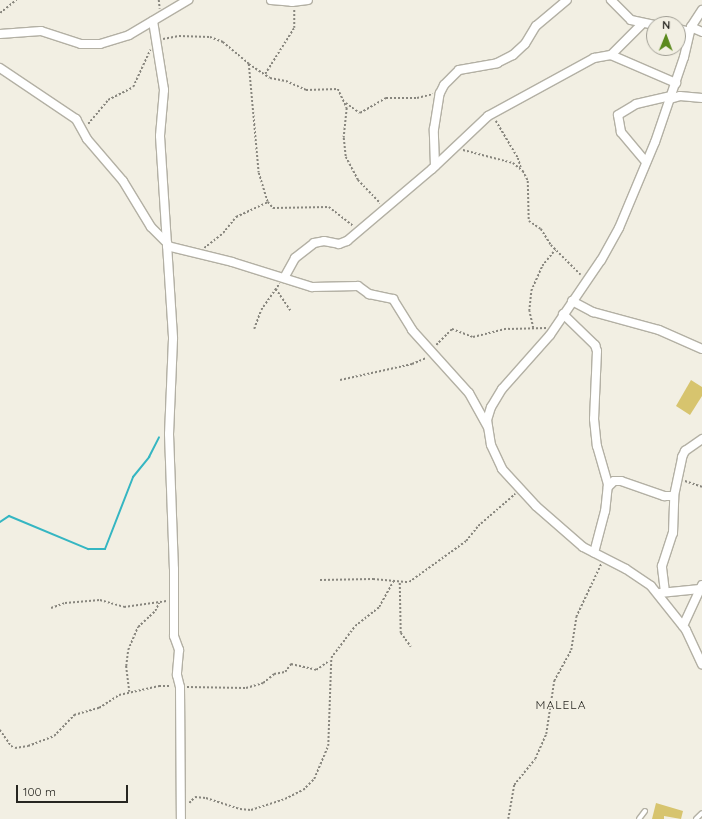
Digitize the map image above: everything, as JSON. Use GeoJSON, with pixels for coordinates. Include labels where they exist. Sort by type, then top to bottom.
{"type":"FeatureCollection","features":[{"type":"Feature","properties":{"kind":"street"},"geometry":{"type":"LineString","coordinates":[[0,34],[41,31],[81,44],[112,41],[153,21],[188,0]]}},
{"type":"Feature","properties":{"kind":"street"},"geometry":{"type":"LineString","coordinates":[[271,0],[291,2],[308,0]]}},
{"type":"Feature","properties":{"kind":"street"},"geometry":{"type":"LineString","coordinates":[[435,166],[434,129],[442,88],[459,70],[497,63],[512,55],[525,44],[536,26],[567,0]]}},
{"type":"Feature","properties":{"kind":"street"},"geometry":{"type":"LineString","coordinates":[[611,0],[624,15],[642,24],[646,24]]}},
{"type":"Feature","properties":{"kind":"street"},"geometry":{"type":"LineString","coordinates":[[487,426],[491,407],[502,389],[554,328],[586,282],[619,228],[676,83],[691,30],[702,10]]}},
{"type":"Feature","properties":{"kind":"street"},"geometry":{"type":"LineString","coordinates":[[153,21],[164,90],[160,126],[173,339],[169,434],[174,636],[179,650],[177,675],[180,687],[181,815]]}},
{"type":"Feature","properties":{"kind":"street"},"geometry":{"type":"LineString","coordinates":[[611,55],[642,24]]}},
{"type":"Feature","properties":{"kind":"street"},"geometry":{"type":"LineString","coordinates":[[686,30],[702,32]]}},
{"type":"Feature","properties":{"kind":"street"},"geometry":{"type":"LineString","coordinates":[[284,278],[295,258],[314,243],[324,241],[343,243],[435,166],[451,149],[492,114],[530,96],[540,86],[594,58],[611,55],[676,83]]}},
{"type":"Feature","properties":{"kind":"street"},"geometry":{"type":"LineString","coordinates":[[0,68],[13,80],[33,89],[72,115],[83,133],[123,181],[154,230],[167,244],[312,287],[358,286],[369,294],[393,299],[404,320],[469,393],[487,426],[491,445],[502,469],[558,528],[603,559],[633,573],[662,593],[683,626],[702,664]]}},
{"type":"Feature","properties":{"kind":"street"},"geometry":{"type":"LineString","coordinates":[[646,162],[621,132],[618,115],[636,104],[670,97],[680,96],[702,98]]}},
{"type":"Feature","properties":{"kind":"street"},"geometry":{"type":"LineString","coordinates":[[572,301],[593,312],[659,330],[702,349]]}},
{"type":"Feature","properties":{"kind":"street"},"geometry":{"type":"LineString","coordinates":[[563,314],[594,345],[597,350],[594,419],[597,446],[606,472],[608,487],[605,511],[594,553]]}},
{"type":"Feature","properties":{"kind":"street"},"geometry":{"type":"LineString","coordinates":[[662,593],[662,566],[673,533],[674,496],[682,458],[685,451],[702,439]]}},
{"type":"Feature","properties":{"kind":"street"},"geometry":{"type":"LineString","coordinates":[[608,487],[614,481],[621,481],[664,496],[674,496]]}},
{"type":"Feature","properties":{"kind":"street"},"geometry":{"type":"LineString","coordinates":[[662,593],[701,587]]}},
{"type":"Feature","properties":{"kind":"street"},"geometry":{"type":"LineString","coordinates":[[683,626],[701,587]]}},
{"type":"Feature","properties":{"kind":"lane"},"geometry":{"type":"LineString","coordinates":[[640,819],[646,811]]}},
{"type":"Feature","properties":{"kind":"lane"},"geometry":{"type":"LineString","coordinates":[[696,819],[702,813]]}},
{"type":"Feature","properties":{"kind":"path"},"geometry":{"type":"LineString","coordinates":[[0,13],[16,0]]}},
{"type":"Feature","properties":{"kind":"path"},"geometry":{"type":"LineString","coordinates":[[265,74],[294,28],[295,14],[291,2]]}},
{"type":"Feature","properties":{"kind":"path"},"geometry":{"type":"LineString","coordinates":[[83,133],[92,118],[108,100],[132,87],[147,55],[157,42],[179,36],[210,37],[235,50],[249,64],[265,74],[302,90],[336,88],[346,103],[360,112],[382,99],[417,98],[442,88]]}},
{"type":"Feature","properties":{"kind":"path"},"geometry":{"type":"LineString","coordinates":[[249,64],[259,173],[268,202],[274,208],[329,208],[358,230]]}},
{"type":"Feature","properties":{"kind":"path"},"geometry":{"type":"LineString","coordinates":[[346,103],[347,117],[344,138],[346,157],[358,180],[384,208]]}},
{"type":"Feature","properties":{"kind":"path"},"geometry":{"type":"LineString","coordinates":[[492,114],[518,158],[521,169],[528,181],[529,221],[541,230],[555,250],[586,282]]}},
{"type":"Feature","properties":{"kind":"path"},"geometry":{"type":"LineString","coordinates":[[451,149],[479,153],[513,164],[521,169]]}},
{"type":"Feature","properties":{"kind":"path"},"geometry":{"type":"LineString","coordinates":[[196,253],[223,233],[236,217],[268,202]]}},
{"type":"Feature","properties":{"kind":"path"},"geometry":{"type":"LineString","coordinates":[[533,328],[529,311],[531,291],[542,266],[555,250]]}},
{"type":"Feature","properties":{"kind":"path"},"geometry":{"type":"LineString","coordinates":[[254,329],[261,310],[284,278]]}},
{"type":"Feature","properties":{"kind":"path"},"geometry":{"type":"LineString","coordinates":[[276,289],[291,311]]}},
{"type":"Feature","properties":{"kind":"path"},"geometry":{"type":"LineString","coordinates":[[340,380],[412,364],[422,358],[429,357],[431,351],[452,330],[473,337],[504,329],[554,328]]}},
{"type":"Feature","properties":{"kind":"path"},"geometry":{"type":"LineString","coordinates":[[679,478],[702,487]]}},
{"type":"Feature","properties":{"kind":"path"},"geometry":{"type":"LineString","coordinates":[[320,580],[373,579],[400,583],[417,578],[466,542],[478,526],[520,488]]}},
{"type":"Feature","properties":{"kind":"path"},"geometry":{"type":"LineString","coordinates":[[508,819],[514,785],[534,759],[546,734],[554,681],[571,650],[576,617],[583,599],[594,583],[603,559]]}},
{"type":"Feature","properties":{"kind":"path"},"geometry":{"type":"LineString","coordinates":[[0,730],[11,746],[15,748],[28,746],[54,736],[74,715],[99,708],[129,692],[159,686],[246,688],[263,683],[274,674],[284,672],[291,664],[316,670],[330,661],[355,626],[379,607],[393,582]]}},
{"type":"Feature","properties":{"kind":"path"},"geometry":{"type":"LineString","coordinates":[[400,583],[401,633],[411,647]]}},
{"type":"Feature","properties":{"kind":"path"},"geometry":{"type":"LineString","coordinates":[[51,608],[70,602],[100,600],[124,607],[159,603],[173,596]]}},
{"type":"Feature","properties":{"kind":"path"},"geometry":{"type":"LineString","coordinates":[[129,692],[126,666],[128,650],[138,627],[155,611],[159,603]]}},
{"type":"Feature","properties":{"kind":"path"},"geometry":{"type":"LineString","coordinates":[[181,815],[195,798],[213,799],[240,809],[251,810],[285,799],[303,790],[314,779],[328,746],[330,661]]}},
{"type":"Feature","properties":{"kind":"building"},"geometry":{"type":"Polygon","coordinates":[[[691,380],[702,387],[702,396],[690,415],[676,406],[691,380]]]}},
{"type":"Feature","properties":{"kind":"building"},"geometry":{"type":"Polygon","coordinates":[[[656,803],[683,811],[681,819],[664,816],[664,819],[652,819],[656,803]]]}},
{"type":"Feature","properties":{"kind":"waterway"},"geometry":{"type":"LineString","coordinates":[[0,522],[9,516],[88,549],[105,549],[133,477],[149,457],[159,437]]}},
{"type":"Feature","properties":{"kind":"district","name":"MALELA"},"geometry":{"type":"Point","coordinates":[561,705]}}]}
